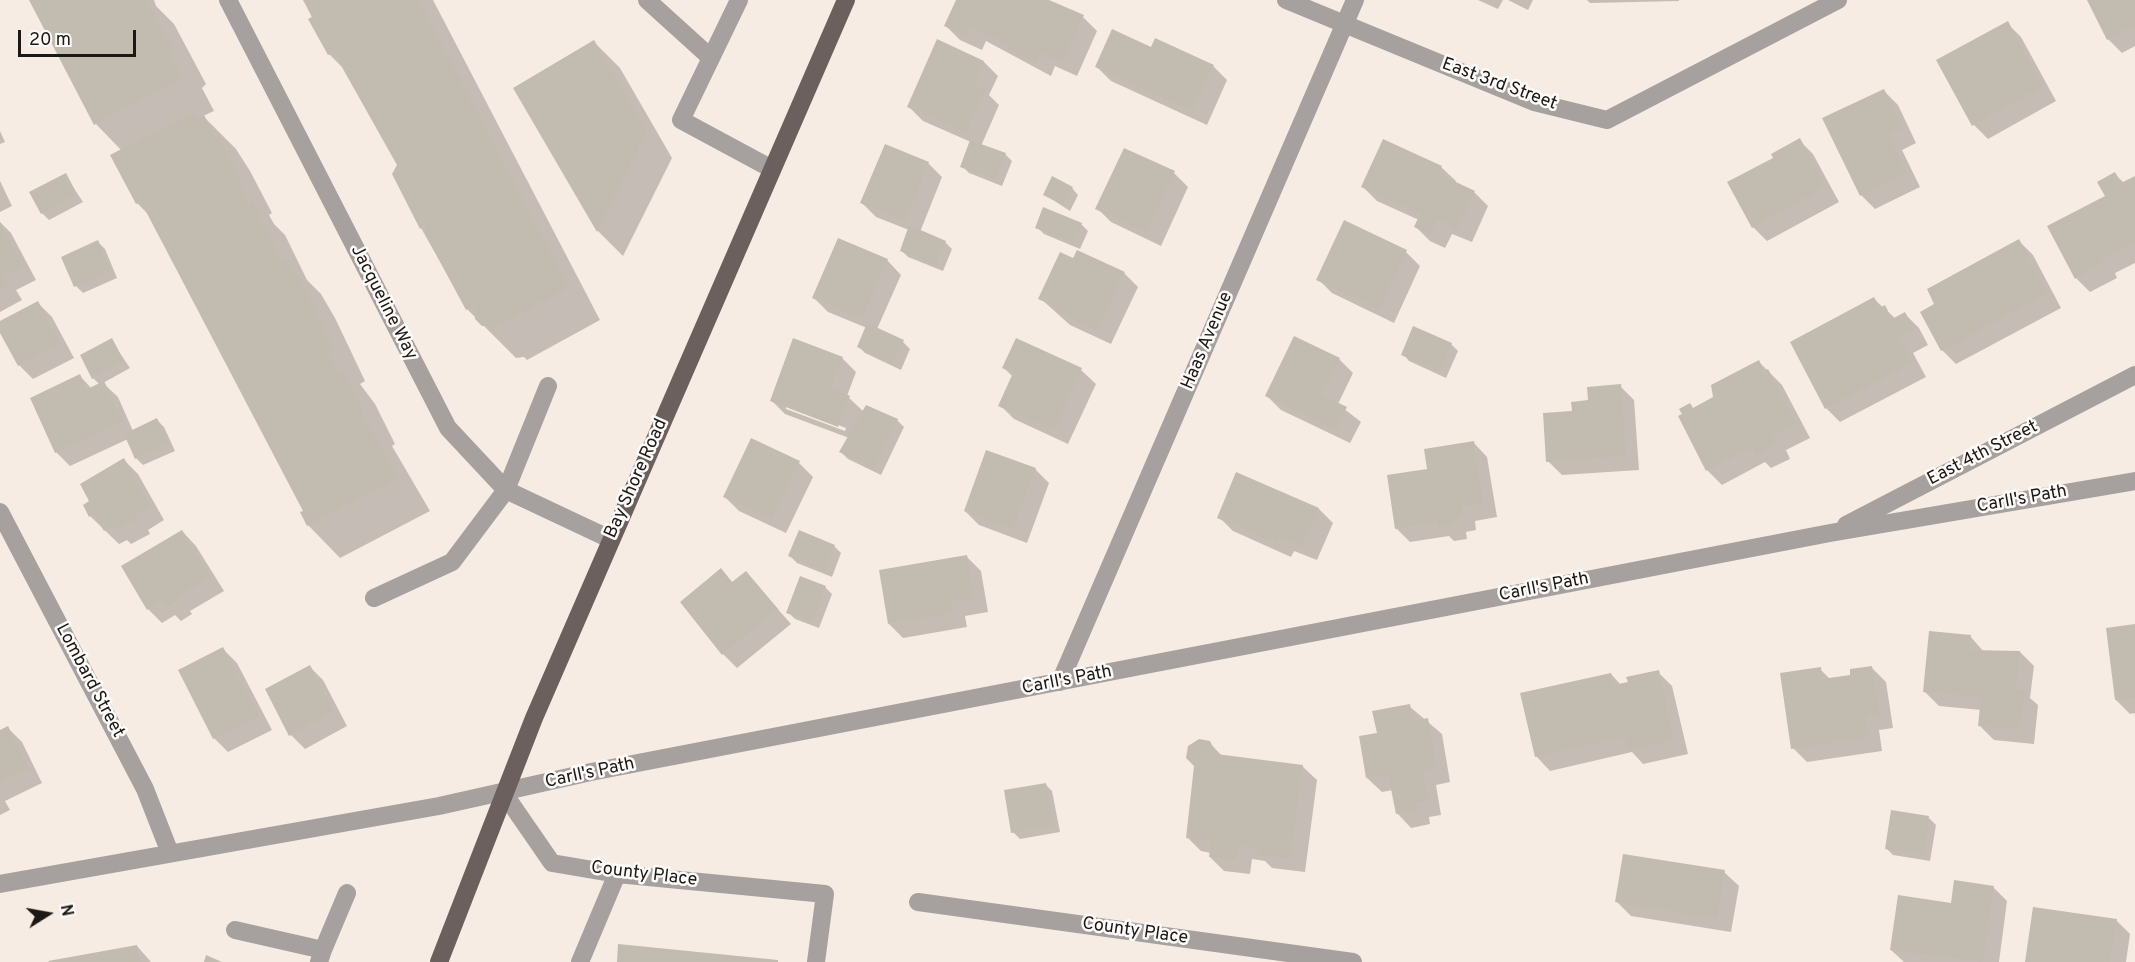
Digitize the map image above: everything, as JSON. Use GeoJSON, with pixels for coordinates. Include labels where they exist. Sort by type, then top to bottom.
{"type":"FeatureCollection","features":[{"type":"Feature","properties":{"kind":"main road","name":"Bay Shore Road"},"geometry":{"type":"LineString","coordinates":[[439,962],[503,792],[610,539],[846,0]]}},
{"type":"Feature","properties":{"kind":"street","name":"Jacqueline Way"},"geometry":{"type":"LineString","coordinates":[[228,0],[448,428],[506,490],[610,539]]}},
{"type":"Feature","properties":{"kind":"street"},"geometry":{"type":"LineString","coordinates":[[647,0],[711,58]]}},
{"type":"Feature","properties":{"kind":"street"},"geometry":{"type":"LineString","coordinates":[[739,0],[681,120],[772,169]]}},
{"type":"Feature","properties":{"kind":"street","name":"East 3rd Street"},"geometry":{"type":"LineString","coordinates":[[1286,0],[1534,102],[1607,120],[1838,0]]}},
{"type":"Feature","properties":{"kind":"street","name":"Haas Avenue"},"geometry":{"type":"LineString","coordinates":[[1060,682],[1355,0]]}},
{"type":"Feature","properties":{"kind":"street","name":"East 4th Street"},"geometry":{"type":"LineString","coordinates":[[1830,533],[2135,375]]}},
{"type":"Feature","properties":{"kind":"street"},"geometry":{"type":"LineString","coordinates":[[374,598],[452,562],[506,490],[548,386]]}},
{"type":"Feature","properties":{"kind":"street","name":"Carll's Path"},"geometry":{"type":"LineString","coordinates":[[0,884],[503,792],[591,772],[1830,533],[2135,481]]}},
{"type":"Feature","properties":{"kind":"street","name":"Lombard Street"},"geometry":{"type":"LineString","coordinates":[[0,512],[145,789],[170,853]]}},
{"type":"Feature","properties":{"kind":"street","name":"County Place"},"geometry":{"type":"LineString","coordinates":[[503,792],[552,863],[617,874],[825,894],[816,962]]}},
{"type":"Feature","properties":{"kind":"street"},"geometry":{"type":"LineString","coordinates":[[580,962],[617,874]]}},
{"type":"Feature","properties":{"kind":"street"},"geometry":{"type":"LineString","coordinates":[[235,930],[321,956],[347,893]]}},
{"type":"Feature","properties":{"kind":"street","name":"County Place"},"geometry":{"type":"LineString","coordinates":[[918,902],[1353,962]]}},
{"type":"Feature","properties":{"kind":"building"},"geometry":{"type":"Polygon","coordinates":[[[29,0],[147,0],[174,51],[171,55],[183,78],[94,125],[29,0]]]}},
{"type":"Feature","properties":{"kind":"building"},"geometry":{"type":"Polygon","coordinates":[[[303,0],[419,0],[569,287],[493,329],[491,326],[482,326],[475,319],[474,307],[466,310],[425,234],[425,224],[420,229],[392,174],[397,165],[334,53],[328,55],[308,19],[312,17],[303,0]]]}},
{"type":"Feature","properties":{"kind":"building"},"geometry":{"type":"Polygon","coordinates":[[[956,0],[1049,0],[1084,15],[1063,63],[1041,53],[1036,63],[1007,49],[1009,45],[972,28],[968,37],[944,26],[956,0]]]}},
{"type":"Feature","properties":{"kind":"building"},"geometry":{"type":"Polygon","coordinates":[[[2087,0],[2135,0],[2135,25],[2107,40],[2087,0]]]}},
{"type":"Feature","properties":{"kind":"building"},"geometry":{"type":"Polygon","coordinates":[[[2008,21],[2043,87],[1972,126],[1936,60],[2008,21]]]}},
{"type":"Feature","properties":{"kind":"building"},"geometry":{"type":"Polygon","coordinates":[[[1112,29],[1151,47],[1155,38],[1214,65],[1192,112],[1095,67],[1112,29]]]}},
{"type":"Feature","properties":{"kind":"building"},"geometry":{"type":"Polygon","coordinates":[[[937,39],[984,61],[974,84],[986,89],[966,133],[907,107],[937,39]]]}},
{"type":"Feature","properties":{"kind":"building"},"geometry":{"type":"Polygon","coordinates":[[[594,40],[647,131],[597,232],[513,88],[594,40]]]}},
{"type":"Feature","properties":{"kind":"building"},"geometry":{"type":"Polygon","coordinates":[[[1884,89],[1903,128],[1889,135],[1907,173],[1860,196],[1822,118],[1884,89]]]}},
{"type":"Feature","properties":{"kind":"building"},"geometry":{"type":"Polygon","coordinates":[[[193,112],[197,119],[204,115],[216,138],[219,137],[241,180],[238,182],[249,203],[253,201],[283,262],[289,260],[303,284],[334,349],[328,352],[339,372],[343,370],[364,411],[361,413],[399,478],[307,526],[300,512],[303,511],[141,202],[136,204],[110,155],[193,112]]]}},
{"type":"Feature","properties":{"kind":"building"},"geometry":{"type":"Polygon","coordinates":[[[1800,138],[1826,187],[1752,228],[1727,182],[1773,158],[1771,154],[1800,138]]]}},
{"type":"Feature","properties":{"kind":"building"},"geometry":{"type":"Polygon","coordinates":[[[1383,139],[1442,166],[1439,174],[1475,191],[1457,229],[1438,220],[1431,235],[1414,227],[1420,214],[1361,187],[1383,139]]]}},
{"type":"Feature","properties":{"kind":"building"},"geometry":{"type":"Polygon","coordinates":[[[970,140],[1006,153],[995,180],[960,167],[970,140]]]}},
{"type":"Feature","properties":{"kind":"building"},"geometry":{"type":"Polygon","coordinates":[[[885,144],[929,162],[905,221],[860,203],[885,144]]]}},
{"type":"Feature","properties":{"kind":"building"},"geometry":{"type":"Polygon","coordinates":[[[1124,148],[1175,171],[1146,233],[1095,209],[1124,148]]]}},
{"type":"Feature","properties":{"kind":"building"},"geometry":{"type":"Polygon","coordinates":[[[2115,172],[2121,183],[2135,176],[2135,242],[2102,259],[2104,263],[2075,279],[2047,226],[2105,196],[2097,182],[2115,172]]]}},
{"type":"Feature","properties":{"kind":"building"},"geometry":{"type":"Polygon","coordinates":[[[66,173],[77,194],[41,214],[29,192],[66,173]]]}},
{"type":"Feature","properties":{"kind":"building"},"geometry":{"type":"Polygon","coordinates":[[[1052,176],[1073,187],[1063,205],[1043,195],[1052,176]]]}},
{"type":"Feature","properties":{"kind":"building"},"geometry":{"type":"Polygon","coordinates":[[[1043,207],[1082,223],[1073,243],[1035,228],[1043,207]]]}},
{"type":"Feature","properties":{"kind":"building"},"geometry":{"type":"Polygon","coordinates":[[[1344,220],[1407,250],[1379,310],[1316,280],[1344,220]]]}},
{"type":"Feature","properties":{"kind":"building"},"geometry":{"type":"Polygon","coordinates":[[[0,222],[23,266],[3,276],[9,286],[0,291],[0,222]]]}},
{"type":"Feature","properties":{"kind":"building"},"geometry":{"type":"Polygon","coordinates":[[[909,225],[946,241],[936,266],[900,251],[909,225]]]}},
{"type":"Feature","properties":{"kind":"building"},"geometry":{"type":"Polygon","coordinates":[[[838,238],[888,259],[862,319],[812,298],[838,238]]]}},
{"type":"Feature","properties":{"kind":"building"},"geometry":{"type":"Polygon","coordinates":[[[2019,239],[2048,294],[1941,351],[1920,312],[1934,304],[1927,289],[2019,239]]]}},
{"type":"Feature","properties":{"kind":"building"},"geometry":{"type":"Polygon","coordinates":[[[98,240],[111,271],[74,287],[61,257],[98,240]]]}},
{"type":"Feature","properties":{"kind":"building"},"geometry":{"type":"Polygon","coordinates":[[[1077,250],[1125,272],[1097,331],[1055,311],[1056,307],[1038,299],[1060,252],[1073,258],[1077,250]]]}},
{"type":"Feature","properties":{"kind":"building"},"geometry":{"type":"Polygon","coordinates":[[[1874,297],[1880,308],[1885,305],[1892,319],[1905,312],[1915,331],[1900,338],[1913,363],[1825,409],[1790,342],[1874,297]]]}},
{"type":"Feature","properties":{"kind":"building"},"geometry":{"type":"Polygon","coordinates":[[[38,301],[61,344],[18,366],[0,333],[0,321],[38,301]]]}},
{"type":"Feature","properties":{"kind":"building"},"geometry":{"type":"Polygon","coordinates":[[[867,323],[904,340],[893,364],[857,347],[867,323]]]}},
{"type":"Feature","properties":{"kind":"building"},"geometry":{"type":"Polygon","coordinates":[[[1413,326],[1452,343],[1439,372],[1401,355],[1413,326]]]}},
{"type":"Feature","properties":{"kind":"building"},"geometry":{"type":"Polygon","coordinates":[[[1294,336],[1340,358],[1322,395],[1347,407],[1336,430],[1265,396],[1294,336]]]}},
{"type":"Feature","properties":{"kind":"building"},"geometry":{"type":"Polygon","coordinates":[[[112,338],[124,361],[92,379],[80,355],[112,338]]]}},
{"type":"Feature","properties":{"kind":"building"},"geometry":{"type":"Polygon","coordinates":[[[793,338],[843,357],[831,388],[850,396],[838,427],[770,401],[793,338]]]}},
{"type":"Feature","properties":{"kind":"building"},"geometry":{"type":"Polygon","coordinates":[[[1016,338],[1082,368],[1054,431],[998,406],[1013,373],[1002,368],[1016,338]]]}},
{"type":"Feature","properties":{"kind":"building"},"geometry":{"type":"Polygon","coordinates":[[[1759,360],[1764,371],[1768,369],[1797,424],[1773,436],[1777,444],[1756,455],[1753,447],[1706,471],[1678,416],[1682,414],[1679,409],[1690,403],[1693,408],[1713,397],[1711,385],[1759,360]]]}},
{"type":"Feature","properties":{"kind":"building"},"geometry":{"type":"Polygon","coordinates":[[[80,374],[87,389],[104,381],[123,421],[55,453],[30,398],[80,374]]]}},
{"type":"Feature","properties":{"kind":"building"},"geometry":{"type":"Polygon","coordinates":[[[1621,384],[1626,456],[1546,462],[1543,413],[1572,411],[1571,402],[1588,400],[1587,387],[1621,384]]]}},
{"type":"Feature","properties":{"kind":"building"},"geometry":{"type":"Polygon","coordinates":[[[866,405],[898,419],[874,469],[839,452],[866,405]]]}},
{"type":"Feature","properties":{"kind":"building"},"geometry":{"type":"Polygon","coordinates":[[[157,418],[169,444],[135,459],[124,434],[157,418]]]}},
{"type":"Feature","properties":{"kind":"building"},"geometry":{"type":"Polygon","coordinates":[[[751,438],[800,461],[772,520],[723,497],[751,438]]]}},
{"type":"Feature","properties":{"kind":"building"},"geometry":{"type":"Polygon","coordinates":[[[1474,441],[1483,504],[1462,507],[1463,517],[1453,518],[1453,525],[1438,528],[1437,522],[1395,529],[1387,475],[1427,469],[1424,449],[1474,441]]]}},
{"type":"Feature","properties":{"kind":"building"},"geometry":{"type":"Polygon","coordinates":[[[986,450],[1036,468],[1013,530],[964,511],[986,450]]]}},
{"type":"Feature","properties":{"kind":"building"},"geometry":{"type":"Polygon","coordinates":[[[124,458],[151,506],[135,515],[137,519],[116,531],[113,526],[104,531],[94,514],[89,517],[83,505],[89,501],[80,484],[124,458]]]}},
{"type":"Feature","properties":{"kind":"building"},"geometry":{"type":"Polygon","coordinates":[[[1236,472],[1319,508],[1302,547],[1280,538],[1277,544],[1217,518],[1236,472]]]}},
{"type":"Feature","properties":{"kind":"building"},"geometry":{"type":"Polygon","coordinates":[[[182,530],[211,577],[177,597],[179,600],[166,608],[161,601],[147,610],[121,566],[182,530]]]}},
{"type":"Feature","properties":{"kind":"building"},"geometry":{"type":"Polygon","coordinates":[[[799,530],[835,545],[825,572],[788,556],[799,530]]]}},
{"type":"Feature","properties":{"kind":"building"},"geometry":{"type":"Polygon","coordinates":[[[967,555],[974,598],[952,602],[953,613],[888,624],[879,570],[967,555]]]}},
{"type":"Feature","properties":{"kind":"building"},"geometry":{"type":"Polygon","coordinates":[[[721,568],[732,582],[746,571],[778,609],[722,655],[680,602],[721,568]]]}},
{"type":"Feature","properties":{"kind":"building"},"geometry":{"type":"Polygon","coordinates":[[[800,576],[826,586],[812,622],[786,613],[800,576]]]}},
{"type":"Feature","properties":{"kind":"building"},"geometry":{"type":"Polygon","coordinates":[[[2135,624],[2135,698],[2115,700],[2106,628],[2135,624]]]}},
{"type":"Feature","properties":{"kind":"building"},"geometry":{"type":"Polygon","coordinates":[[[1929,631],[1971,635],[1969,650],[2020,651],[2016,689],[2025,690],[2020,730],[1978,726],[1981,697],[1923,692],[1929,631]]]}},
{"type":"Feature","properties":{"kind":"building"},"geometry":{"type":"Polygon","coordinates":[[[223,647],[259,716],[213,739],[178,670],[223,647]]]}},
{"type":"Feature","properties":{"kind":"building"},"geometry":{"type":"Polygon","coordinates":[[[310,665],[334,712],[289,736],[265,689],[310,665]]]}},
{"type":"Feature","properties":{"kind":"building"},"geometry":{"type":"Polygon","coordinates":[[[1872,666],[1880,715],[1866,717],[1869,737],[1791,749],[1780,673],[1821,667],[1822,679],[1850,675],[1850,669],[1872,666]]]}},
{"type":"Feature","properties":{"kind":"building"},"geometry":{"type":"Polygon","coordinates":[[[1659,670],[1674,740],[1628,750],[1624,737],[1535,757],[1520,693],[1611,673],[1614,685],[1628,682],[1626,677],[1659,670]]]}},
{"type":"Feature","properties":{"kind":"building"},"geometry":{"type":"Polygon","coordinates":[[[1410,704],[1413,721],[1428,718],[1437,768],[1423,771],[1428,801],[1416,803],[1417,811],[1396,814],[1388,774],[1366,778],[1359,736],[1377,733],[1372,711],[1410,704]]]}},
{"type":"Feature","properties":{"kind":"building"},"geometry":{"type":"Polygon","coordinates":[[[8,726],[29,769],[0,783],[0,730],[8,726]]]}},
{"type":"Feature","properties":{"kind":"building"},"geometry":{"type":"Polygon","coordinates":[[[1199,739],[1210,741],[1216,754],[1303,765],[1291,859],[1256,855],[1257,848],[1238,846],[1237,860],[1209,857],[1211,841],[1186,838],[1194,766],[1186,758],[1188,746],[1199,739]]]}},
{"type":"Feature","properties":{"kind":"building"},"geometry":{"type":"Polygon","coordinates":[[[1046,783],[1054,826],[1011,833],[1004,790],[1046,783]]]}},
{"type":"Feature","properties":{"kind":"building"},"geometry":{"type":"Polygon","coordinates":[[[1891,810],[1929,816],[1924,855],[1885,849],[1891,810]]]}},
{"type":"Feature","properties":{"kind":"building"},"geometry":{"type":"Polygon","coordinates":[[[1623,854],[1725,870],[1717,919],[1615,902],[1623,854]]]}},
{"type":"Feature","properties":{"kind":"building"},"geometry":{"type":"Polygon","coordinates":[[[1954,880],[1994,886],[1983,962],[1890,950],[1898,895],[1951,903],[1954,880]]]}},
{"type":"Feature","properties":{"kind":"building"},"geometry":{"type":"Polygon","coordinates":[[[2033,907],[2117,919],[2110,962],[2025,962],[2033,907]]]}},
{"type":"Feature","properties":{"kind":"building"},"geometry":{"type":"Polygon","coordinates":[[[618,944],[778,960],[778,962],[617,962],[618,944]]]}},
{"type":"Feature","properties":{"kind":"building"},"geometry":{"type":"Polygon","coordinates":[[[137,945],[140,962],[48,961],[137,945]]]}},
{"type":"Feature","properties":{"kind":"building"},"geometry":{"type":"Polygon","coordinates":[[[206,955],[222,962],[204,962],[206,955]]]}}]}
